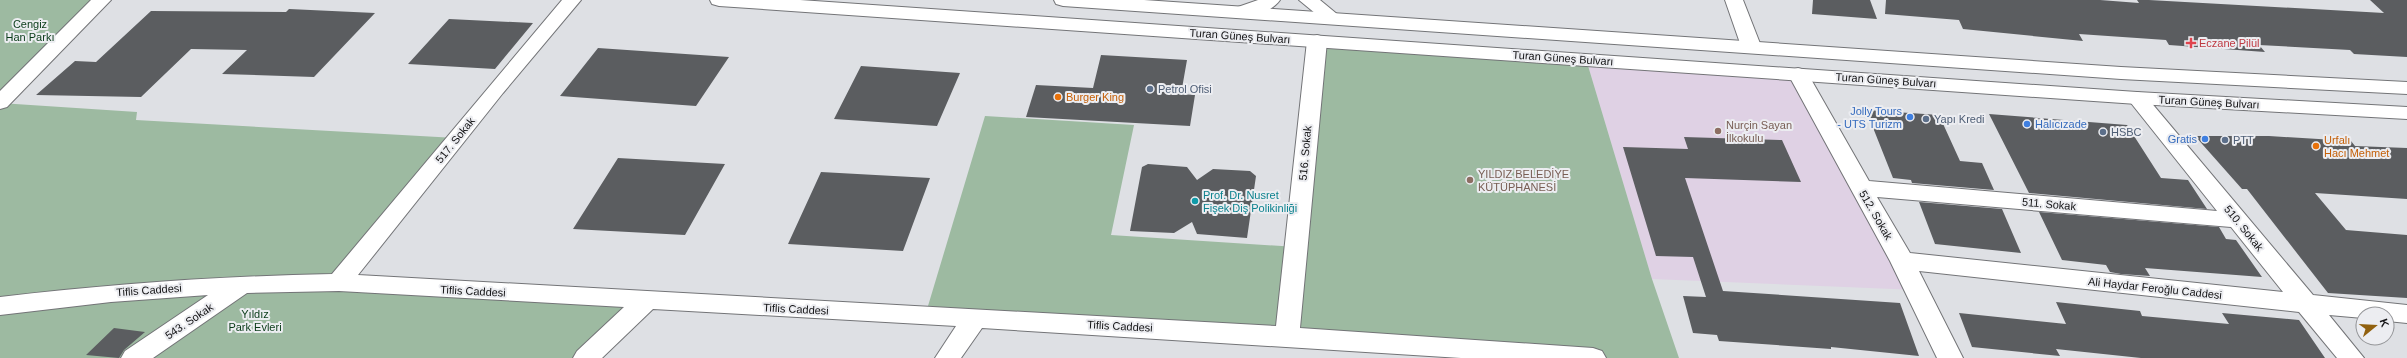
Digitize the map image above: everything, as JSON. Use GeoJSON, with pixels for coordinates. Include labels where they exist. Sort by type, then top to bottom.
{"type":"FeatureCollection","features":[{"type":"Feature","properties":{"kind":"street"},"geometry":{"type":"LineString","coordinates":[[0,103],[102,0]]}},
{"type":"Feature","properties":{"kind":"street","name":"517. Sokak"},"geometry":{"type":"LineString","coordinates":[[339,282],[496,89],[572,0]]}},
{"type":"Feature","properties":{"kind":"street","name":"Turan Güneş Bulvarı"},"geometry":{"type":"LineString","coordinates":[[719,0],[2136,98],[2407,114]]}},
{"type":"Feature","properties":{"kind":"street"},"geometry":{"type":"LineString","coordinates":[[1063,0],[1751,46],[2121,73],[2407,88]]}},
{"type":"Feature","properties":{"kind":"street"},"geometry":{"type":"LineString","coordinates":[[1242,12],[1262,6],[1271,0]]}},
{"type":"Feature","properties":{"kind":"street"},"geometry":{"type":"LineString","coordinates":[[1308,0],[1334,19]]}},
{"type":"Feature","properties":{"kind":"street"},"geometry":{"type":"LineString","coordinates":[[1734,0],[1751,46]]}},
{"type":"Feature","properties":{"kind":"street","name":"516. Sokak"},"geometry":{"type":"LineString","coordinates":[[1287,336],[1317,41]]}},
{"type":"Feature","properties":{"kind":"street","name":"512. Sokak"},"geometry":{"type":"LineString","coordinates":[[1798,74],[1902,261],[1950,358]]}},
{"type":"Feature","properties":{"kind":"street","name":"510. Sokak"},"geometry":{"type":"LineString","coordinates":[[2136,98],[2351,358]]}},
{"type":"Feature","properties":{"kind":"street","name":"511. Sokak"},"geometry":{"type":"LineString","coordinates":[[1861,188],[2238,220]]}},
{"type":"Feature","properties":{"kind":"street","name":"Ali Haydar Feroğlu Caddesi"},"geometry":{"type":"LineString","coordinates":[[1902,261],[2407,314]]}},
{"type":"Feature","properties":{"kind":"street","name":"Tiflis Caddesi"},"geometry":{"type":"LineString","coordinates":[[0,306],[111,293],[243,284],[339,282],[1287,336],[1418,352],[1593,358]]}},
{"type":"Feature","properties":{"kind":"street","name":"543. Sokak"},"geometry":{"type":"LineString","coordinates":[[134,358],[243,284]]}},
{"type":"Feature","properties":{"kind":"street"},"geometry":{"type":"LineString","coordinates":[[586,358],[647,300]]}},
{"type":"Feature","properties":{"kind":"street"},"geometry":{"type":"LineString","coordinates":[[948,358],[975,318]]}},
{"type":"Feature","properties":{"kind":"shaded area","name":"Nurçin Sayan İlkokulu"},"geometry":{"type":"Polygon","coordinates":[[[1586,59],[1798,74],[1917,290],[1652,279],[1586,59]]]}},
{"type":"Feature","properties":{"kind":"green space","name":"Cengiz Han Parkı"},"geometry":{"type":"Polygon","coordinates":[[[0,0],[102,0],[0,103],[0,0]]]}},
{"type":"Feature","properties":{"kind":"green space"},"geometry":{"type":"Polygon","coordinates":[[[1317,41],[1586,59],[1652,279],[1679,358],[1593,358],[925,316],[985,116],[1134,125],[1111,235],[1297,247],[1317,41]]]}},
{"type":"Feature","properties":{"kind":"green space","name":"Yıldız Park Evleri"},"geometry":{"type":"Polygon","coordinates":[[[0,103],[137,112],[136,120],[456,138],[339,282],[647,300],[586,358],[0,358],[0,103]]]}},
{"type":"Feature","properties":{"kind":"building"},"geometry":{"type":"Polygon","coordinates":[[[1813,0],[1870,0],[1877,19],[1812,14],[1813,0]]]}},
{"type":"Feature","properties":{"kind":"building"},"geometry":{"type":"Polygon","coordinates":[[[1886,0],[2100,0],[2139,3],[2137,0],[2149,0],[2384,13],[2370,0],[2407,0],[2407,57],[2354,54],[2350,50],[2259,45],[2265,52],[2169,45],[2166,40],[2079,34],[2083,41],[1963,29],[1959,20],[1885,14],[1886,0]]]}},
{"type":"Feature","properties":{"kind":"building"},"geometry":{"type":"Polygon","coordinates":[[[289,9],[375,13],[314,77],[222,74],[247,50],[191,49],[141,97],[36,95],[75,61],[96,62],[151,11],[286,12],[289,9]]]}},
{"type":"Feature","properties":{"kind":"building"},"geometry":{"type":"Polygon","coordinates":[[[449,19],[533,23],[495,69],[408,64],[449,19]]]}},
{"type":"Feature","properties":{"kind":"building"},"geometry":{"type":"Polygon","coordinates":[[[598,48],[729,57],[696,106],[560,96],[598,48]]]}},
{"type":"Feature","properties":{"kind":"building"},"geometry":{"type":"Polygon","coordinates":[[[1101,55],[1187,60],[1181,94],[1195,95],[1190,126],[1026,117],[1036,85],[1093,88],[1101,55]]]}},
{"type":"Feature","properties":{"kind":"building"},"geometry":{"type":"Polygon","coordinates":[[[861,66],[960,73],[937,126],[834,119],[861,66]]]}},
{"type":"Feature","properties":{"kind":"building"},"geometry":{"type":"Polygon","coordinates":[[[1866,110],[1939,115],[1960,161],[1982,163],[1994,190],[1912,183],[1911,180],[1893,178],[1866,110]]]}},
{"type":"Feature","properties":{"kind":"building"},"geometry":{"type":"Polygon","coordinates":[[[1989,114],[2127,125],[2161,178],[2188,180],[2207,209],[2029,193],[1989,114]]]}},
{"type":"Feature","properties":{"kind":"building"},"geometry":{"type":"Polygon","coordinates":[[[2195,136],[2269,136],[2351,141],[2355,146],[2407,148],[2407,199],[2315,193],[2346,230],[2407,235],[2407,298],[2328,293],[2247,189],[2242,189],[2195,136]]]}},
{"type":"Feature","properties":{"kind":"building"},"geometry":{"type":"Polygon","coordinates":[[[1684,137],[1782,140],[1801,182],[1685,178],[1723,291],[1900,303],[1919,356],[1831,347],[1831,349],[1719,341],[1717,335],[1693,333],[1683,296],[1706,297],[1693,257],[1656,256],[1623,147],[1688,149],[1684,137]]]}},
{"type":"Feature","properties":{"kind":"building"},"geometry":{"type":"Polygon","coordinates":[[[618,158],[725,164],[685,235],[573,229],[618,158]]]}},
{"type":"Feature","properties":{"kind":"building","name":"Prof. Dr. Nusret Fişek Diş Polikinliği"},"geometry":{"type":"Polygon","coordinates":[[[1148,164],[1187,167],[1197,180],[1213,169],[1250,171],[1256,176],[1247,238],[1197,234],[1192,222],[1174,233],[1130,231],[1142,167],[1148,164]]]}},
{"type":"Feature","properties":{"kind":"building"},"geometry":{"type":"Polygon","coordinates":[[[821,172],[930,178],[903,251],[788,244],[821,172]]]}},
{"type":"Feature","properties":{"kind":"building"},"geometry":{"type":"Polygon","coordinates":[[[1919,202],[2002,209],[2021,253],[1935,244],[1919,202]]]}},
{"type":"Feature","properties":{"kind":"building"},"geometry":{"type":"Polygon","coordinates":[[[2039,212],[2219,227],[2226,239],[2236,240],[2262,277],[2145,268],[2150,276],[2121,274],[2110,272],[2106,265],[2062,260],[2039,212]]]}},
{"type":"Feature","properties":{"kind":"building"},"geometry":{"type":"Polygon","coordinates":[[[2056,302],[2140,311],[2142,316],[2229,324],[2222,313],[2299,320],[2325,358],[2141,358],[2056,349],[2060,356],[1972,347],[1959,313],[2066,324],[2056,302]]]}},
{"type":"Feature","properties":{"kind":"building"},"geometry":{"type":"Polygon","coordinates":[[[114,328],[145,332],[124,350],[119,358],[86,355],[114,328]]]}},
{"type":"Feature","properties":{"kind":"place","name":"Eczane Pilül"},"geometry":{"type":"Point","coordinates":[2191,43]}},
{"type":"Feature","properties":{"kind":"place","name":"Petrol Ofisi"},"geometry":{"type":"Point","coordinates":[1150,89]}},
{"type":"Feature","properties":{"kind":"place","name":"Burger King"},"geometry":{"type":"Point","coordinates":[1058,97]}},
{"type":"Feature","properties":{"kind":"place","name":"Jolly Tours - UTS Turizm"},"geometry":{"type":"Point","coordinates":[1910,117]}},
{"type":"Feature","properties":{"kind":"place","name":"Yapı Kredi"},"geometry":{"type":"Point","coordinates":[1926,119]}},
{"type":"Feature","properties":{"kind":"place","name":"Halıcızade"},"geometry":{"type":"Point","coordinates":[2027,124]}},
{"type":"Feature","properties":{"kind":"place","name":"Nurçin Sayan İlkokulu"},"geometry":{"type":"Point","coordinates":[1718,131]}},
{"type":"Feature","properties":{"kind":"place","name":"HSBC"},"geometry":{"type":"Point","coordinates":[2103,132]}},
{"type":"Feature","properties":{"kind":"place","name":"Gratis"},"geometry":{"type":"Point","coordinates":[2205,139]}},
{"type":"Feature","properties":{"kind":"place","name":"PTT"},"geometry":{"type":"Point","coordinates":[2225,140]}},
{"type":"Feature","properties":{"kind":"place","name":"Urfalı Hacı Mehmet"},"geometry":{"type":"Point","coordinates":[2316,146]}},
{"type":"Feature","properties":{"kind":"place","name":"YILDIZ BELEDİYE KÜTÜPHANESİ"},"geometry":{"type":"Point","coordinates":[1470,180]}},
{"type":"Feature","properties":{"kind":"place","name":"Prof. Dr. Nusret Fişek Diş Polikinliği"},"geometry":{"type":"Point","coordinates":[1195,201]}}]}
